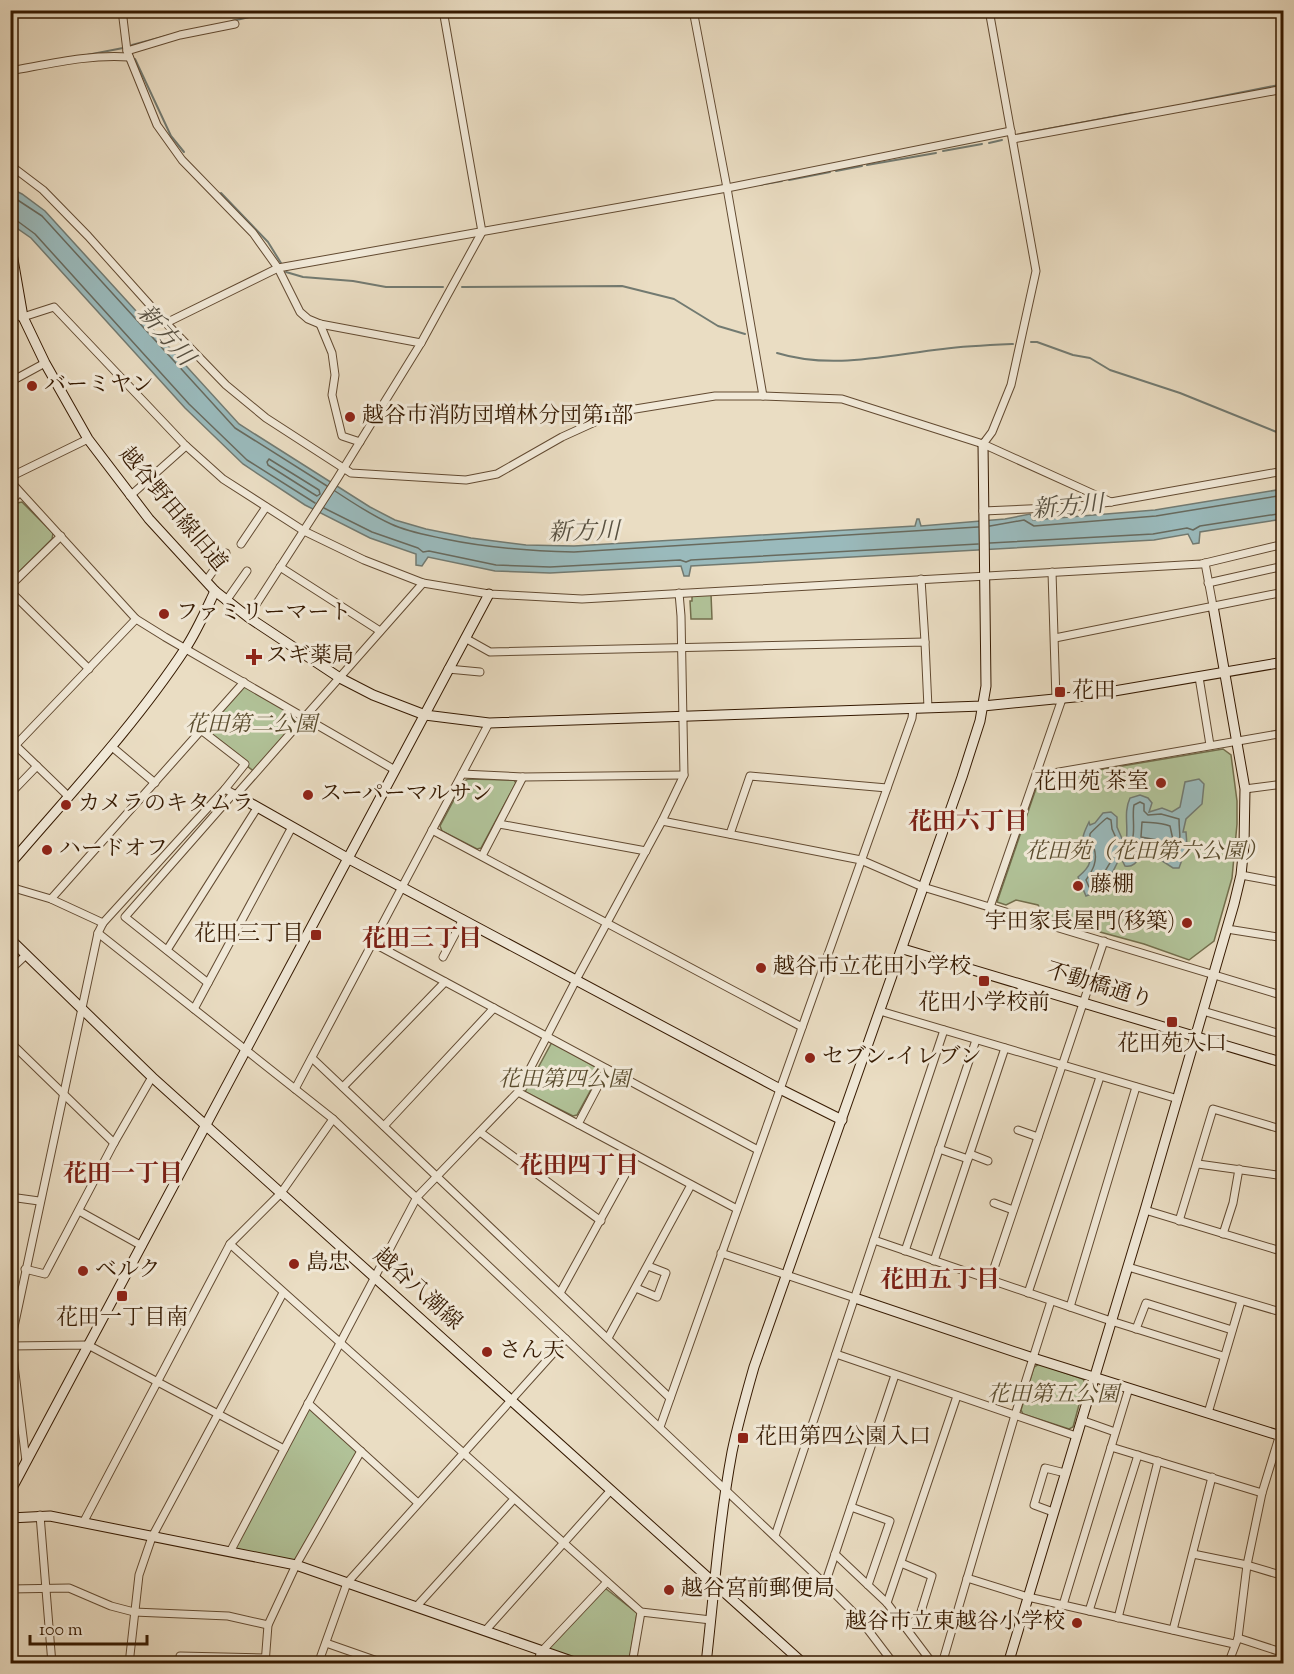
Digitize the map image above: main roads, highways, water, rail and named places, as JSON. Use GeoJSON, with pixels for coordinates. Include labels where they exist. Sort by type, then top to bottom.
{"type":"FeatureCollection","features":[{"type":"Feature","properties":{"kind":"water"},"geometry":{"type":"Polygon","coordinates":[[[10,188],[45,211],[239,424],[370,507],[395,520],[426,529],[526,545],[574,546],[915,526],[917,519],[921,526],[1005,519],[1030,514],[1033,520],[1155,510],[1283,489],[1283,519],[1200,532],[1199,543],[1193,544],[1188,534],[1154,540],[691,566],[689,576],[684,576],[681,566],[550,573],[495,571],[428,557],[422,566],[416,565],[416,554],[370,538],[305,505],[243,464],[185,408],[31,238],[11,224],[10,188]]]}},
{"type":"Feature","properties":{"kind":"water"},"geometry":{"type":"Polygon","coordinates":[[[1199,779],[1204,784],[1202,804],[1186,819],[1183,832],[1186,832],[1187,846],[1179,868],[1173,868],[1147,851],[1143,852],[1134,864],[1128,866],[1125,866],[1120,856],[1107,880],[1098,890],[1086,896],[1078,877],[1089,865],[1090,860],[1083,843],[1089,822],[1090,825],[1095,823],[1103,813],[1111,812],[1117,817],[1117,827],[1123,841],[1126,842],[1127,809],[1130,798],[1140,795],[1148,798],[1152,803],[1149,812],[1162,808],[1172,812],[1180,807],[1185,782],[1199,779]]]}},
{"type":"Feature","properties":{"kind":"waterway"},"geometry":{"type":"LineString","coordinates":[[232,21],[279,10]]}},
{"type":"Feature","properties":{"kind":"waterway"},"geometry":{"type":"LineString","coordinates":[[132,45],[170,35]]}},
{"type":"Feature","properties":{"kind":"waterway"},"geometry":{"type":"LineString","coordinates":[[87,55],[123,48]]}},
{"type":"Feature","properties":{"kind":"waterway"},"geometry":{"type":"LineString","coordinates":[[135,59],[171,136],[184,152]]}},
{"type":"Feature","properties":{"kind":"waterway"},"geometry":{"type":"LineString","coordinates":[[1193,102],[1284,84]]}},
{"type":"Feature","properties":{"kind":"waterway"},"geometry":{"type":"LineString","coordinates":[[1021,134],[1133,113]]}},
{"type":"Feature","properties":{"kind":"waterway"},"geometry":{"type":"LineString","coordinates":[[989,143],[1002,140]]}},
{"type":"Feature","properties":{"kind":"waterway"},"geometry":{"type":"LineString","coordinates":[[943,151],[982,144]]}},
{"type":"Feature","properties":{"kind":"waterway"},"geometry":{"type":"LineString","coordinates":[[867,165],[936,153]]}},
{"type":"Feature","properties":{"kind":"waterway"},"geometry":{"type":"LineString","coordinates":[[836,171],[862,166]]}},
{"type":"Feature","properties":{"kind":"waterway"},"geometry":{"type":"LineString","coordinates":[[789,180],[830,172]]}},
{"type":"Feature","properties":{"kind":"waterway"},"geometry":{"type":"LineString","coordinates":[[759,185],[782,181]]}},
{"type":"Feature","properties":{"kind":"waterway"},"geometry":{"type":"LineString","coordinates":[[221,193],[268,242],[281,263]]}},
{"type":"Feature","properties":{"kind":"waterway"},"geometry":{"type":"LineString","coordinates":[[286,272],[303,277],[353,281],[386,287],[443,287]]}},
{"type":"Feature","properties":{"kind":"waterway"},"geometry":{"type":"LineString","coordinates":[[462,287],[622,286],[674,299],[718,326],[745,334]]}},
{"type":"Feature","properties":{"kind":"waterway"},"geometry":{"type":"LineString","coordinates":[[1031,342],[1090,358],[1110,370],[1180,393],[1284,435]]}},
{"type":"Feature","properties":{"kind":"waterway"},"geometry":{"type":"LineString","coordinates":[[777,353],[798,358],[839,361],[960,347],[1013,344]]}},
{"type":"Feature","properties":{"kind":"place","name":"バーミヤン"},"geometry":{"type":"Point","coordinates":[32,386]}},
{"type":"Feature","properties":{"kind":"place","name":"越谷市消防団増林分団第1部"},"geometry":{"type":"Point","coordinates":[350,417]}},
{"type":"Feature","properties":{"kind":"place","name":"ファミリーマート"},"geometry":{"type":"Point","coordinates":[164,614]}},
{"type":"Feature","properties":{"kind":"place","name":"スギ薬局"},"geometry":{"type":"Point","coordinates":[254,657]}},
{"type":"Feature","properties":{"kind":"place","name":"花田"},"geometry":{"type":"Point","coordinates":[1060,692]}},
{"type":"Feature","properties":{"kind":"place","name":"花田苑 茶室"},"geometry":{"type":"Point","coordinates":[1161,783]}},
{"type":"Feature","properties":{"kind":"place","name":"スーパーマルサン"},"geometry":{"type":"Point","coordinates":[308,795]}},
{"type":"Feature","properties":{"kind":"place","name":"カメラのキタムラ"},"geometry":{"type":"Point","coordinates":[66,805]}},
{"type":"Feature","properties":{"kind":"place","name":"ハードオフ"},"geometry":{"type":"Point","coordinates":[47,850]}},
{"type":"Feature","properties":{"kind":"place","name":"藤棚"},"geometry":{"type":"Point","coordinates":[1078,886]}},
{"type":"Feature","properties":{"kind":"place","name":"宇田家長屋門(移築)"},"geometry":{"type":"Point","coordinates":[1187,923]}},
{"type":"Feature","properties":{"kind":"place","name":"花田三丁目"},"geometry":{"type":"Point","coordinates":[316,935]}},
{"type":"Feature","properties":{"kind":"place","name":"越谷市立花田小学校"},"geometry":{"type":"Point","coordinates":[761,968]}},
{"type":"Feature","properties":{"kind":"place","name":"花田小学校前"},"geometry":{"type":"Point","coordinates":[984,981]}},
{"type":"Feature","properties":{"kind":"place","name":"花田苑入口"},"geometry":{"type":"Point","coordinates":[1172,1022]}},
{"type":"Feature","properties":{"kind":"place","name":"セブン-イレブン"},"geometry":{"type":"Point","coordinates":[810,1058]}},
{"type":"Feature","properties":{"kind":"place","name":"島忠"},"geometry":{"type":"Point","coordinates":[294,1264]}},
{"type":"Feature","properties":{"kind":"place","name":"ベルク"},"geometry":{"type":"Point","coordinates":[83,1271]}},
{"type":"Feature","properties":{"kind":"place","name":"花田一丁目南"},"geometry":{"type":"Point","coordinates":[122,1296]}},
{"type":"Feature","properties":{"kind":"place","name":"さん天"},"geometry":{"type":"Point","coordinates":[487,1352]}},
{"type":"Feature","properties":{"kind":"place","name":"花田第四公園入口"},"geometry":{"type":"Point","coordinates":[743,1438]}},
{"type":"Feature","properties":{"kind":"place","name":"越谷宮前郵便局"},"geometry":{"type":"Point","coordinates":[669,1590]}},
{"type":"Feature","properties":{"kind":"place","name":"越谷市立東越谷小学校"},"geometry":{"type":"Point","coordinates":[1077,1623]}},
{"type":"Feature","properties":{"kind":"district","name":"花田六丁目"},"geometry":{"type":"Point","coordinates":[968,823]}},
{"type":"Feature","properties":{"kind":"district","name":"花田三丁目"},"geometry":{"type":"Point","coordinates":[422,940]}},
{"type":"Feature","properties":{"kind":"district","name":"花田四丁目"},"geometry":{"type":"Point","coordinates":[579,1167]}},
{"type":"Feature","properties":{"kind":"district","name":"花田一丁目"},"geometry":{"type":"Point","coordinates":[123,1175]}},
{"type":"Feature","properties":{"kind":"district","name":"花田五丁目"},"geometry":{"type":"Point","coordinates":[940,1281]}},
{"type":"Feature","properties":{"kind":"water label","name":"新方川"},"geometry":{"type":"Point","coordinates":[165,336]}},
{"type":"Feature","properties":{"kind":"water label","name":"新方川"},"geometry":{"type":"Point","coordinates":[1068,508]}},
{"type":"Feature","properties":{"kind":"water label","name":"新方川"},"geometry":{"type":"Point","coordinates":[584,533]}},
{"type":"Feature","properties":{"kind":"park label","name":"花田第二公園"},"geometry":{"type":"Point","coordinates":[251,726]}},
{"type":"Feature","properties":{"kind":"park label","name":"花田苑（花田第六公園）"},"geometry":{"type":"Point","coordinates":[1146,853]}},
{"type":"Feature","properties":{"kind":"park label","name":"花田第四公園"},"geometry":{"type":"Point","coordinates":[564,1081]}},
{"type":"Feature","properties":{"kind":"park label","name":"花田第五公園"},"geometry":{"type":"Point","coordinates":[1053,1396]}}]}
